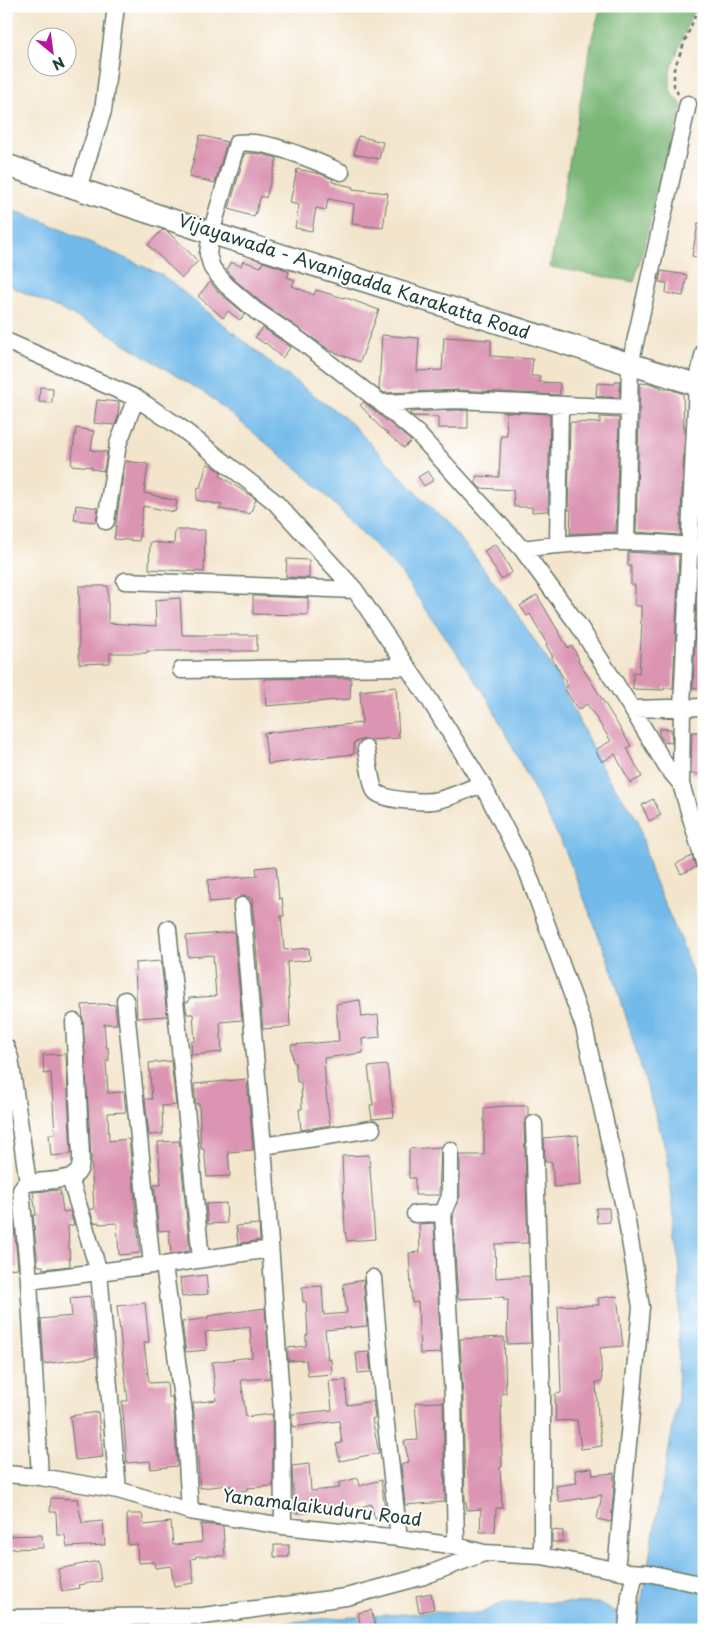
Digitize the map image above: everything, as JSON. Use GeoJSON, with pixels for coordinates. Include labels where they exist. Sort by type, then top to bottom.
{"type":"FeatureCollection","features":[{"type":"Feature","properties":{"kind":"main road","name":"Vijayawada - Avanigadda Karakatta Road"},"geometry":{"type":"LineString","coordinates":[[6,165],[211,233],[700,386]]}},
{"type":"Feature","properties":{"kind":"street"},"geometry":{"type":"LineString","coordinates":[[78,188],[103,111],[116,6]]}},
{"type":"Feature","properties":{"kind":"street"},"geometry":{"type":"LineString","coordinates":[[626,542],[630,364],[688,104]]}},
{"type":"Feature","properties":{"kind":"street"},"geometry":{"type":"LineString","coordinates":[[341,172],[300,155],[250,141],[237,143],[211,233],[208,254],[212,268],[226,285],[256,311],[302,342],[418,434],[522,549],[579,626],[632,708],[666,766],[681,784]]}},
{"type":"Feature","properties":{"kind":"street"},"geometry":{"type":"LineString","coordinates":[[6,341],[136,398],[181,428],[276,502],[355,590],[429,699],[482,784],[528,873],[584,1027],[626,1216],[641,1307],[616,1570]]}},
{"type":"Feature","properties":{"kind":"street"},"geometry":{"type":"LineString","coordinates":[[704,352],[700,386],[697,547],[682,706],[681,784],[701,846],[704,862]]}},
{"type":"Feature","properties":{"kind":"street"},"geometry":{"type":"LineString","coordinates":[[106,521],[118,444],[136,398]]}},
{"type":"Feature","properties":{"kind":"street"},"geometry":{"type":"LineString","coordinates":[[381,403],[457,400],[630,408]]}},
{"type":"Feature","properties":{"kind":"street"},"geometry":{"type":"LineString","coordinates":[[558,544],[560,405]]}},
{"type":"Feature","properties":{"kind":"street"},"geometry":{"type":"LineString","coordinates":[[522,549],[558,544],[626,542],[697,547]]}},
{"type":"Feature","properties":{"kind":"street"},"geometry":{"type":"LineString","coordinates":[[125,581],[355,590]]}},
{"type":"Feature","properties":{"kind":"street"},"geometry":{"type":"LineString","coordinates":[[181,670],[407,667]]}},
{"type":"Feature","properties":{"kind":"street"},"geometry":{"type":"LineString","coordinates":[[632,708],[704,707]]}},
{"type":"Feature","properties":{"kind":"street"},"geometry":{"type":"LineString","coordinates":[[366,749],[375,791],[383,797],[435,801],[482,784]]}},
{"type":"Feature","properties":{"kind":"street"},"geometry":{"type":"LineString","coordinates":[[242,906],[264,1146],[282,1411],[283,1526]]}},
{"type":"Feature","properties":{"kind":"street"},"geometry":{"type":"LineString","coordinates":[[168,929],[202,1259]]}},
{"type":"Feature","properties":{"kind":"street"},"geometry":{"type":"LineString","coordinates":[[125,1000],[158,1265],[184,1414],[190,1511]]}},
{"type":"Feature","properties":{"kind":"street"},"geometry":{"type":"LineString","coordinates":[[40,1477],[29,1281],[21,1190],[28,1183],[70,1178],[77,1174],[80,1167],[74,1022]]}},
{"type":"Feature","properties":{"kind":"street"},"geometry":{"type":"LineString","coordinates":[[6,1047],[10,1058],[28,1183]]}},
{"type":"Feature","properties":{"kind":"street"},"geometry":{"type":"LineString","coordinates":[[534,1124],[542,1393],[542,1556]]}},
{"type":"Feature","properties":{"kind":"street"},"geometry":{"type":"LineString","coordinates":[[264,1146],[372,1129]]}},
{"type":"Feature","properties":{"kind":"street"},"geometry":{"type":"LineString","coordinates":[[450,1150],[450,1196],[443,1213],[453,1398],[456,1546]]}},
{"type":"Feature","properties":{"kind":"street"},"geometry":{"type":"LineString","coordinates":[[70,1178],[99,1272],[118,1490]]}},
{"type":"Feature","properties":{"kind":"street"},"geometry":{"type":"LineString","coordinates":[[416,1214],[443,1213]]}},
{"type":"Feature","properties":{"kind":"street"},"geometry":{"type":"LineString","coordinates":[[29,1281],[270,1249]]}},
{"type":"Feature","properties":{"kind":"street"},"geometry":{"type":"LineString","coordinates":[[373,1278],[383,1398],[399,1538]]}},
{"type":"Feature","properties":{"kind":"street","name":"Yanamalaikuduru Road"},"geometry":{"type":"LineString","coordinates":[[6,1474],[40,1477],[118,1490],[190,1511],[283,1526],[399,1538],[456,1546],[484,1554],[542,1556],[704,1585]]}},
{"type":"Feature","properties":{"kind":"street"},"geometry":{"type":"LineString","coordinates":[[6,1618],[203,1616],[346,1597],[424,1576],[484,1554]]}},
{"type":"Feature","properties":{"kind":"street"},"geometry":{"type":"LineString","coordinates":[[627,1630],[630,1595],[641,1573]]}},
{"type":"Feature","properties":{"kind":"path"},"geometry":{"type":"LineString","coordinates":[[688,104],[674,86],[674,69],[699,6]]}},
{"type":"Feature","properties":{"kind":"green space"},"geometry":{"type":"Polygon","coordinates":[[[601,6],[695,6],[670,71],[670,90],[682,105],[634,282],[550,267],[592,38],[601,6]]]}},
{"type":"Feature","properties":{"kind":"water"},"geometry":{"type":"Polygon","coordinates":[[[6,208],[43,221],[162,275],[276,367],[350,422],[465,544],[509,602],[552,667],[606,775],[638,820],[651,873],[682,944],[704,1005],[704,1630],[218,1630],[320,1619],[436,1612],[480,1614],[503,1602],[598,1603],[620,1615],[638,1620],[678,1399],[680,1269],[667,1154],[613,973],[566,852],[488,699],[401,573],[312,481],[209,396],[100,328],[6,284],[6,208]]]}},
{"type":"Feature","properties":{"kind":"building"},"geometry":{"type":"Polygon","coordinates":[[[200,135],[227,142],[215,183],[189,177],[200,135]]]}},
{"type":"Feature","properties":{"kind":"building"},"geometry":{"type":"Polygon","coordinates":[[[358,136],[383,142],[379,159],[354,154],[358,136]]]}},
{"type":"Feature","properties":{"kind":"building"},"geometry":{"type":"Polygon","coordinates":[[[245,153],[277,158],[266,198],[261,196],[254,217],[229,209],[245,153]]]}},
{"type":"Feature","properties":{"kind":"building"},"geometry":{"type":"Polygon","coordinates":[[[297,169],[321,174],[333,179],[332,182],[353,187],[352,189],[388,193],[383,228],[352,224],[354,204],[328,199],[326,210],[316,208],[312,231],[295,228],[299,205],[290,203],[297,169]]]}},
{"type":"Feature","properties":{"kind":"building"},"geometry":{"type":"Polygon","coordinates":[[[698,223],[704,224],[704,259],[692,256],[698,223]]]}},
{"type":"Feature","properties":{"kind":"building"},"geometry":{"type":"Polygon","coordinates":[[[162,230],[167,231],[198,261],[182,278],[148,245],[162,230]]]}},
{"type":"Feature","properties":{"kind":"building"},"geometry":{"type":"Polygon","coordinates":[[[243,261],[261,267],[263,262],[279,267],[289,272],[287,277],[295,280],[292,286],[314,295],[316,290],[344,297],[379,310],[360,362],[331,351],[262,303],[233,278],[227,270],[230,262],[241,266],[243,261]]]}},
{"type":"Feature","properties":{"kind":"building"},"geometry":{"type":"Polygon","coordinates":[[[661,271],[687,275],[683,296],[666,293],[667,283],[659,282],[661,271]]]}},
{"type":"Feature","properties":{"kind":"building"},"geometry":{"type":"Polygon","coordinates":[[[210,282],[219,293],[245,314],[240,320],[228,311],[223,318],[198,296],[210,282]]]}},
{"type":"Feature","properties":{"kind":"building"},"geometry":{"type":"Polygon","coordinates":[[[263,328],[291,347],[282,358],[266,343],[255,337],[263,328]]]}},
{"type":"Feature","properties":{"kind":"building"},"geometry":{"type":"Polygon","coordinates":[[[382,335],[419,338],[417,371],[442,370],[444,337],[491,340],[491,356],[533,359],[531,376],[540,376],[539,382],[560,383],[560,395],[457,390],[384,393],[379,389],[382,335]]]}},
{"type":"Feature","properties":{"kind":"building"},"geometry":{"type":"Polygon","coordinates":[[[616,381],[620,381],[619,398],[596,396],[597,383],[615,384],[616,381]]]}},
{"type":"Feature","properties":{"kind":"building"},"geometry":{"type":"Polygon","coordinates":[[[640,383],[652,384],[661,387],[661,389],[670,389],[683,394],[685,428],[680,535],[636,532],[640,383]]]}},
{"type":"Feature","properties":{"kind":"building"},"geometry":{"type":"Polygon","coordinates":[[[40,387],[53,388],[52,403],[39,402],[40,387]]]}},
{"type":"Feature","properties":{"kind":"building"},"geometry":{"type":"Polygon","coordinates":[[[97,400],[119,402],[118,417],[115,425],[94,423],[97,400]]]}},
{"type":"Feature","properties":{"kind":"building"},"geometry":{"type":"Polygon","coordinates":[[[364,402],[411,441],[404,448],[380,427],[360,405],[364,402]]]}},
{"type":"Feature","properties":{"kind":"building"},"geometry":{"type":"Polygon","coordinates":[[[468,411],[468,428],[438,428],[438,417],[412,416],[410,414],[410,412],[468,411]]]}},
{"type":"Feature","properties":{"kind":"building"},"geometry":{"type":"Polygon","coordinates":[[[506,412],[550,414],[548,511],[532,512],[532,507],[514,507],[513,490],[480,488],[476,483],[476,476],[499,477],[501,436],[507,436],[506,412]]]}},
{"type":"Feature","properties":{"kind":"building"},"geometry":{"type":"Polygon","coordinates":[[[600,417],[619,418],[616,532],[570,534],[571,510],[568,510],[570,422],[600,423],[600,417]]]}},
{"type":"Feature","properties":{"kind":"building"},"geometry":{"type":"Polygon","coordinates":[[[76,428],[94,431],[91,450],[107,452],[104,471],[92,469],[92,467],[71,465],[76,428]]]}},
{"type":"Feature","properties":{"kind":"building"},"geometry":{"type":"Polygon","coordinates":[[[125,461],[148,464],[144,493],[177,501],[175,512],[143,506],[139,541],[114,539],[125,461]]]}},
{"type":"Feature","properties":{"kind":"building"},"geometry":{"type":"Polygon","coordinates":[[[207,464],[221,472],[220,476],[256,499],[250,514],[219,509],[222,505],[196,500],[198,487],[200,488],[207,464]]]}},
{"type":"Feature","properties":{"kind":"building"},"geometry":{"type":"Polygon","coordinates":[[[428,471],[434,480],[424,486],[418,477],[428,471]]]}},
{"type":"Feature","properties":{"kind":"building"},"geometry":{"type":"Polygon","coordinates":[[[702,498],[704,498],[704,538],[700,537],[702,498]]]}},
{"type":"Feature","properties":{"kind":"building"},"geometry":{"type":"Polygon","coordinates":[[[76,505],[98,508],[96,522],[74,520],[76,505]]]}},
{"type":"Feature","properties":{"kind":"building"},"geometry":{"type":"Polygon","coordinates":[[[175,530],[205,530],[204,572],[149,569],[150,542],[174,544],[175,530]]]}},
{"type":"Feature","properties":{"kind":"building"},"geometry":{"type":"Polygon","coordinates":[[[496,544],[512,572],[501,579],[484,551],[496,544]]]}},
{"type":"Feature","properties":{"kind":"building"},"geometry":{"type":"Polygon","coordinates":[[[628,552],[679,555],[673,688],[664,688],[664,690],[633,689],[633,672],[639,673],[642,624],[641,606],[635,606],[635,585],[631,585],[631,566],[628,566],[628,552]]]}},
{"type":"Feature","properties":{"kind":"building"},"geometry":{"type":"Polygon","coordinates":[[[699,557],[704,558],[704,688],[693,688],[699,557]]]}},
{"type":"Feature","properties":{"kind":"building"},"geometry":{"type":"Polygon","coordinates":[[[287,559],[309,560],[309,578],[286,577],[287,559]]]}},
{"type":"Feature","properties":{"kind":"building"},"geometry":{"type":"Polygon","coordinates":[[[79,586],[108,586],[108,623],[156,626],[155,600],[180,598],[182,635],[257,635],[257,651],[110,653],[110,663],[79,664],[79,586]]]}},
{"type":"Feature","properties":{"kind":"building"},"geometry":{"type":"Polygon","coordinates":[[[537,595],[568,648],[572,646],[578,660],[631,746],[627,748],[642,777],[630,783],[615,754],[602,762],[595,750],[611,741],[587,704],[578,710],[564,688],[568,686],[551,657],[553,657],[547,644],[530,614],[527,616],[520,606],[537,595]]]}},
{"type":"Feature","properties":{"kind":"building"},"geometry":{"type":"Polygon","coordinates":[[[253,596],[308,598],[308,615],[253,614],[253,596]]]}},
{"type":"Feature","properties":{"kind":"building"},"geometry":{"type":"Polygon","coordinates":[[[351,678],[350,699],[266,706],[264,679],[351,678]]]}},
{"type":"Feature","properties":{"kind":"building"},"geometry":{"type":"Polygon","coordinates":[[[396,687],[399,738],[365,739],[354,742],[354,754],[268,764],[264,733],[362,723],[360,691],[396,687]]]}},
{"type":"Feature","properties":{"kind":"building"},"geometry":{"type":"Polygon","coordinates":[[[659,729],[671,729],[672,743],[664,742],[659,734],[659,729]]]}},
{"type":"Feature","properties":{"kind":"building"},"geometry":{"type":"Polygon","coordinates":[[[692,732],[704,732],[704,774],[691,774],[692,732]]]}},
{"type":"Feature","properties":{"kind":"building"},"geometry":{"type":"Polygon","coordinates":[[[653,799],[661,815],[649,821],[642,805],[653,799]]]}},
{"type":"Feature","properties":{"kind":"building"},"geometry":{"type":"Polygon","coordinates":[[[692,856],[696,867],[681,874],[676,864],[692,856]]]}},
{"type":"Feature","properties":{"kind":"building"},"geometry":{"type":"Polygon","coordinates":[[[276,866],[279,899],[282,898],[284,916],[281,916],[284,950],[309,948],[310,960],[287,962],[290,1027],[263,1029],[252,898],[242,896],[235,900],[209,902],[208,880],[257,876],[256,868],[276,866]]]}},
{"type":"Feature","properties":{"kind":"building"},"geometry":{"type":"Polygon","coordinates":[[[234,932],[242,1020],[220,1022],[222,1052],[192,1055],[191,1042],[195,1041],[193,1014],[187,1014],[185,1002],[189,1002],[189,998],[216,996],[213,955],[188,957],[186,936],[234,932]]]}},
{"type":"Feature","properties":{"kind":"building"},"geometry":{"type":"Polygon","coordinates":[[[161,961],[167,1016],[137,1018],[135,963],[161,961]]]}},
{"type":"Feature","properties":{"kind":"building"},"geometry":{"type":"Polygon","coordinates":[[[360,1000],[362,1017],[378,1015],[380,1037],[362,1039],[363,1053],[324,1058],[330,1125],[301,1130],[299,1109],[302,1109],[301,1082],[297,1082],[291,1045],[339,1041],[336,1004],[360,1000]]]}},
{"type":"Feature","properties":{"kind":"building"},"geometry":{"type":"Polygon","coordinates":[[[82,1005],[115,1005],[117,1024],[104,1024],[109,1061],[106,1061],[108,1093],[124,1092],[126,1112],[108,1113],[109,1141],[129,1139],[140,1253],[119,1255],[117,1223],[94,1223],[90,1209],[94,1209],[82,1005]]]}},
{"type":"Feature","properties":{"kind":"building"},"geometry":{"type":"Polygon","coordinates":[[[66,1054],[71,1154],[51,1156],[49,1134],[55,1134],[51,1073],[44,1074],[43,1055],[66,1054]]]}},
{"type":"Feature","properties":{"kind":"building"},"geometry":{"type":"Polygon","coordinates":[[[171,1061],[176,1105],[162,1106],[163,1134],[149,1135],[145,1099],[152,1099],[149,1063],[171,1061]]]}},
{"type":"Feature","properties":{"kind":"building"},"geometry":{"type":"Polygon","coordinates":[[[387,1065],[394,1117],[372,1119],[370,1105],[373,1105],[368,1067],[387,1065]]]}},
{"type":"Feature","properties":{"kind":"building"},"geometry":{"type":"Polygon","coordinates":[[[247,1079],[253,1150],[228,1152],[230,1176],[207,1177],[204,1149],[201,1149],[199,1104],[196,1104],[194,1084],[247,1079]]]}},
{"type":"Feature","properties":{"kind":"building"},"geometry":{"type":"Polygon","coordinates":[[[528,1106],[528,1116],[524,1124],[528,1243],[495,1244],[496,1278],[529,1276],[531,1343],[507,1344],[508,1300],[504,1300],[504,1297],[458,1299],[453,1221],[460,1196],[460,1155],[484,1155],[484,1108],[528,1106]]]}},
{"type":"Feature","properties":{"kind":"building"},"geometry":{"type":"Polygon","coordinates":[[[578,1135],[581,1185],[554,1187],[552,1162],[545,1162],[544,1138],[578,1135]]]}},
{"type":"Feature","properties":{"kind":"building"},"geometry":{"type":"Polygon","coordinates":[[[179,1141],[190,1251],[171,1254],[169,1230],[159,1231],[154,1185],[161,1185],[158,1142],[179,1141]]]}},
{"type":"Feature","properties":{"kind":"building"},"geometry":{"type":"Polygon","coordinates":[[[441,1147],[439,1195],[415,1195],[415,1178],[409,1178],[409,1149],[441,1147]]]}},
{"type":"Feature","properties":{"kind":"building"},"geometry":{"type":"Polygon","coordinates":[[[369,1155],[375,1239],[347,1241],[342,1156],[369,1155]]]}},
{"type":"Feature","properties":{"kind":"building"},"geometry":{"type":"Polygon","coordinates":[[[60,1190],[63,1212],[70,1211],[74,1225],[68,1226],[70,1266],[43,1269],[43,1266],[38,1266],[33,1215],[36,1215],[33,1192],[60,1190]]]}},
{"type":"Feature","properties":{"kind":"building"},"geometry":{"type":"Polygon","coordinates":[[[226,1203],[227,1223],[208,1224],[206,1204],[226,1203]]]}},
{"type":"Feature","properties":{"kind":"building"},"geometry":{"type":"Polygon","coordinates":[[[596,1208],[609,1208],[610,1222],[597,1223],[596,1208]]]}},
{"type":"Feature","properties":{"kind":"building"},"geometry":{"type":"Polygon","coordinates":[[[13,1217],[18,1268],[6,1269],[6,1218],[13,1217]]]}},
{"type":"Feature","properties":{"kind":"building"},"geometry":{"type":"Polygon","coordinates":[[[434,1223],[441,1353],[420,1354],[418,1302],[412,1303],[409,1253],[420,1252],[419,1224],[434,1223]]]}},
{"type":"Feature","properties":{"kind":"building"},"geometry":{"type":"Polygon","coordinates":[[[259,1224],[260,1240],[238,1244],[236,1226],[259,1224]]]}},
{"type":"Feature","properties":{"kind":"building"},"geometry":{"type":"Polygon","coordinates":[[[206,1275],[208,1294],[182,1297],[180,1278],[206,1275]]]}},
{"type":"Feature","properties":{"kind":"building"},"geometry":{"type":"Polygon","coordinates":[[[363,1280],[367,1326],[325,1330],[328,1360],[331,1359],[332,1374],[308,1376],[306,1360],[288,1361],[288,1348],[306,1346],[306,1335],[308,1335],[306,1302],[303,1302],[302,1287],[322,1286],[324,1315],[347,1313],[343,1284],[363,1280]]]}},
{"type":"Feature","properties":{"kind":"building"},"geometry":{"type":"Polygon","coordinates":[[[90,1296],[96,1357],[44,1364],[41,1319],[72,1316],[70,1298],[90,1296]]]}},
{"type":"Feature","properties":{"kind":"building"},"geometry":{"type":"Polygon","coordinates":[[[617,1296],[623,1346],[600,1348],[602,1382],[596,1382],[602,1446],[581,1449],[577,1420],[556,1421],[555,1394],[561,1393],[558,1306],[599,1305],[598,1298],[617,1296]]]}},
{"type":"Feature","properties":{"kind":"building"},"geometry":{"type":"Polygon","coordinates":[[[145,1303],[149,1342],[144,1343],[149,1383],[167,1382],[168,1397],[172,1397],[177,1466],[151,1469],[150,1461],[127,1463],[122,1401],[128,1401],[117,1306],[145,1303]]]}},
{"type":"Feature","properties":{"kind":"building"},"geometry":{"type":"Polygon","coordinates":[[[265,1308],[270,1378],[241,1380],[246,1417],[272,1414],[273,1486],[247,1488],[247,1490],[231,1493],[230,1485],[200,1488],[193,1403],[216,1400],[212,1362],[252,1357],[250,1327],[205,1332],[207,1350],[186,1352],[182,1322],[208,1318],[208,1316],[265,1308]]]}},
{"type":"Feature","properties":{"kind":"building"},"geometry":{"type":"Polygon","coordinates":[[[504,1337],[506,1393],[501,1394],[502,1467],[500,1467],[502,1508],[496,1508],[495,1532],[480,1532],[481,1509],[467,1510],[465,1501],[460,1339],[504,1337]]]}},
{"type":"Feature","properties":{"kind":"building"},"geometry":{"type":"Polygon","coordinates":[[[369,1352],[371,1372],[358,1373],[356,1353],[369,1352]]]}},
{"type":"Feature","properties":{"kind":"building"},"geometry":{"type":"Polygon","coordinates":[[[346,1380],[347,1405],[373,1401],[375,1418],[372,1419],[379,1453],[340,1461],[336,1444],[342,1443],[339,1421],[292,1427],[292,1414],[332,1410],[329,1381],[346,1380]]]}},
{"type":"Feature","properties":{"kind":"building"},"geometry":{"type":"Polygon","coordinates":[[[443,1402],[445,1502],[405,1505],[401,1465],[409,1462],[404,1441],[418,1440],[415,1403],[443,1402]]]}},
{"type":"Feature","properties":{"kind":"building"},"geometry":{"type":"Polygon","coordinates":[[[98,1412],[103,1457],[75,1460],[70,1416],[98,1412]]]}},
{"type":"Feature","properties":{"kind":"building"},"geometry":{"type":"Polygon","coordinates":[[[309,1464],[311,1491],[340,1488],[338,1483],[358,1478],[360,1486],[381,1480],[386,1516],[375,1519],[371,1504],[346,1511],[346,1509],[294,1513],[292,1466],[309,1464]]]}},
{"type":"Feature","properties":{"kind":"building"},"geometry":{"type":"Polygon","coordinates":[[[592,1468],[593,1475],[614,1473],[611,1522],[597,1519],[602,1495],[559,1502],[556,1486],[577,1483],[575,1470],[592,1468]]]}},
{"type":"Feature","properties":{"kind":"building"},"geometry":{"type":"Polygon","coordinates":[[[51,1498],[77,1499],[82,1523],[103,1521],[105,1545],[67,1547],[65,1535],[57,1535],[56,1512],[50,1512],[51,1498]]]}},
{"type":"Feature","properties":{"kind":"building"},"geometry":{"type":"Polygon","coordinates":[[[127,1514],[142,1514],[144,1525],[171,1522],[173,1545],[202,1542],[201,1524],[223,1526],[225,1556],[196,1556],[196,1558],[191,1559],[194,1583],[174,1586],[171,1566],[155,1568],[154,1562],[138,1563],[137,1544],[128,1545],[127,1514]]]}},
{"type":"Feature","properties":{"kind":"building"},"geometry":{"type":"Polygon","coordinates":[[[552,1530],[563,1531],[563,1542],[552,1542],[552,1530]]]}},
{"type":"Feature","properties":{"kind":"building"},"geometry":{"type":"Polygon","coordinates":[[[42,1535],[43,1548],[6,1549],[6,1536],[42,1535]]]}},
{"type":"Feature","properties":{"kind":"building"},"geometry":{"type":"Polygon","coordinates":[[[274,1545],[289,1545],[289,1557],[274,1557],[274,1545]]]}},
{"type":"Feature","properties":{"kind":"building"},"geometry":{"type":"Polygon","coordinates":[[[98,1561],[101,1581],[78,1585],[79,1588],[62,1591],[58,1569],[98,1561]]]}},
{"type":"Feature","properties":{"kind":"building"},"geometry":{"type":"Polygon","coordinates":[[[431,1593],[434,1609],[419,1612],[416,1596],[431,1593]]]}},
{"type":"Feature","properties":{"kind":"building"},"geometry":{"type":"Polygon","coordinates":[[[371,1610],[375,1625],[361,1628],[358,1613],[371,1610]]]}}]}
